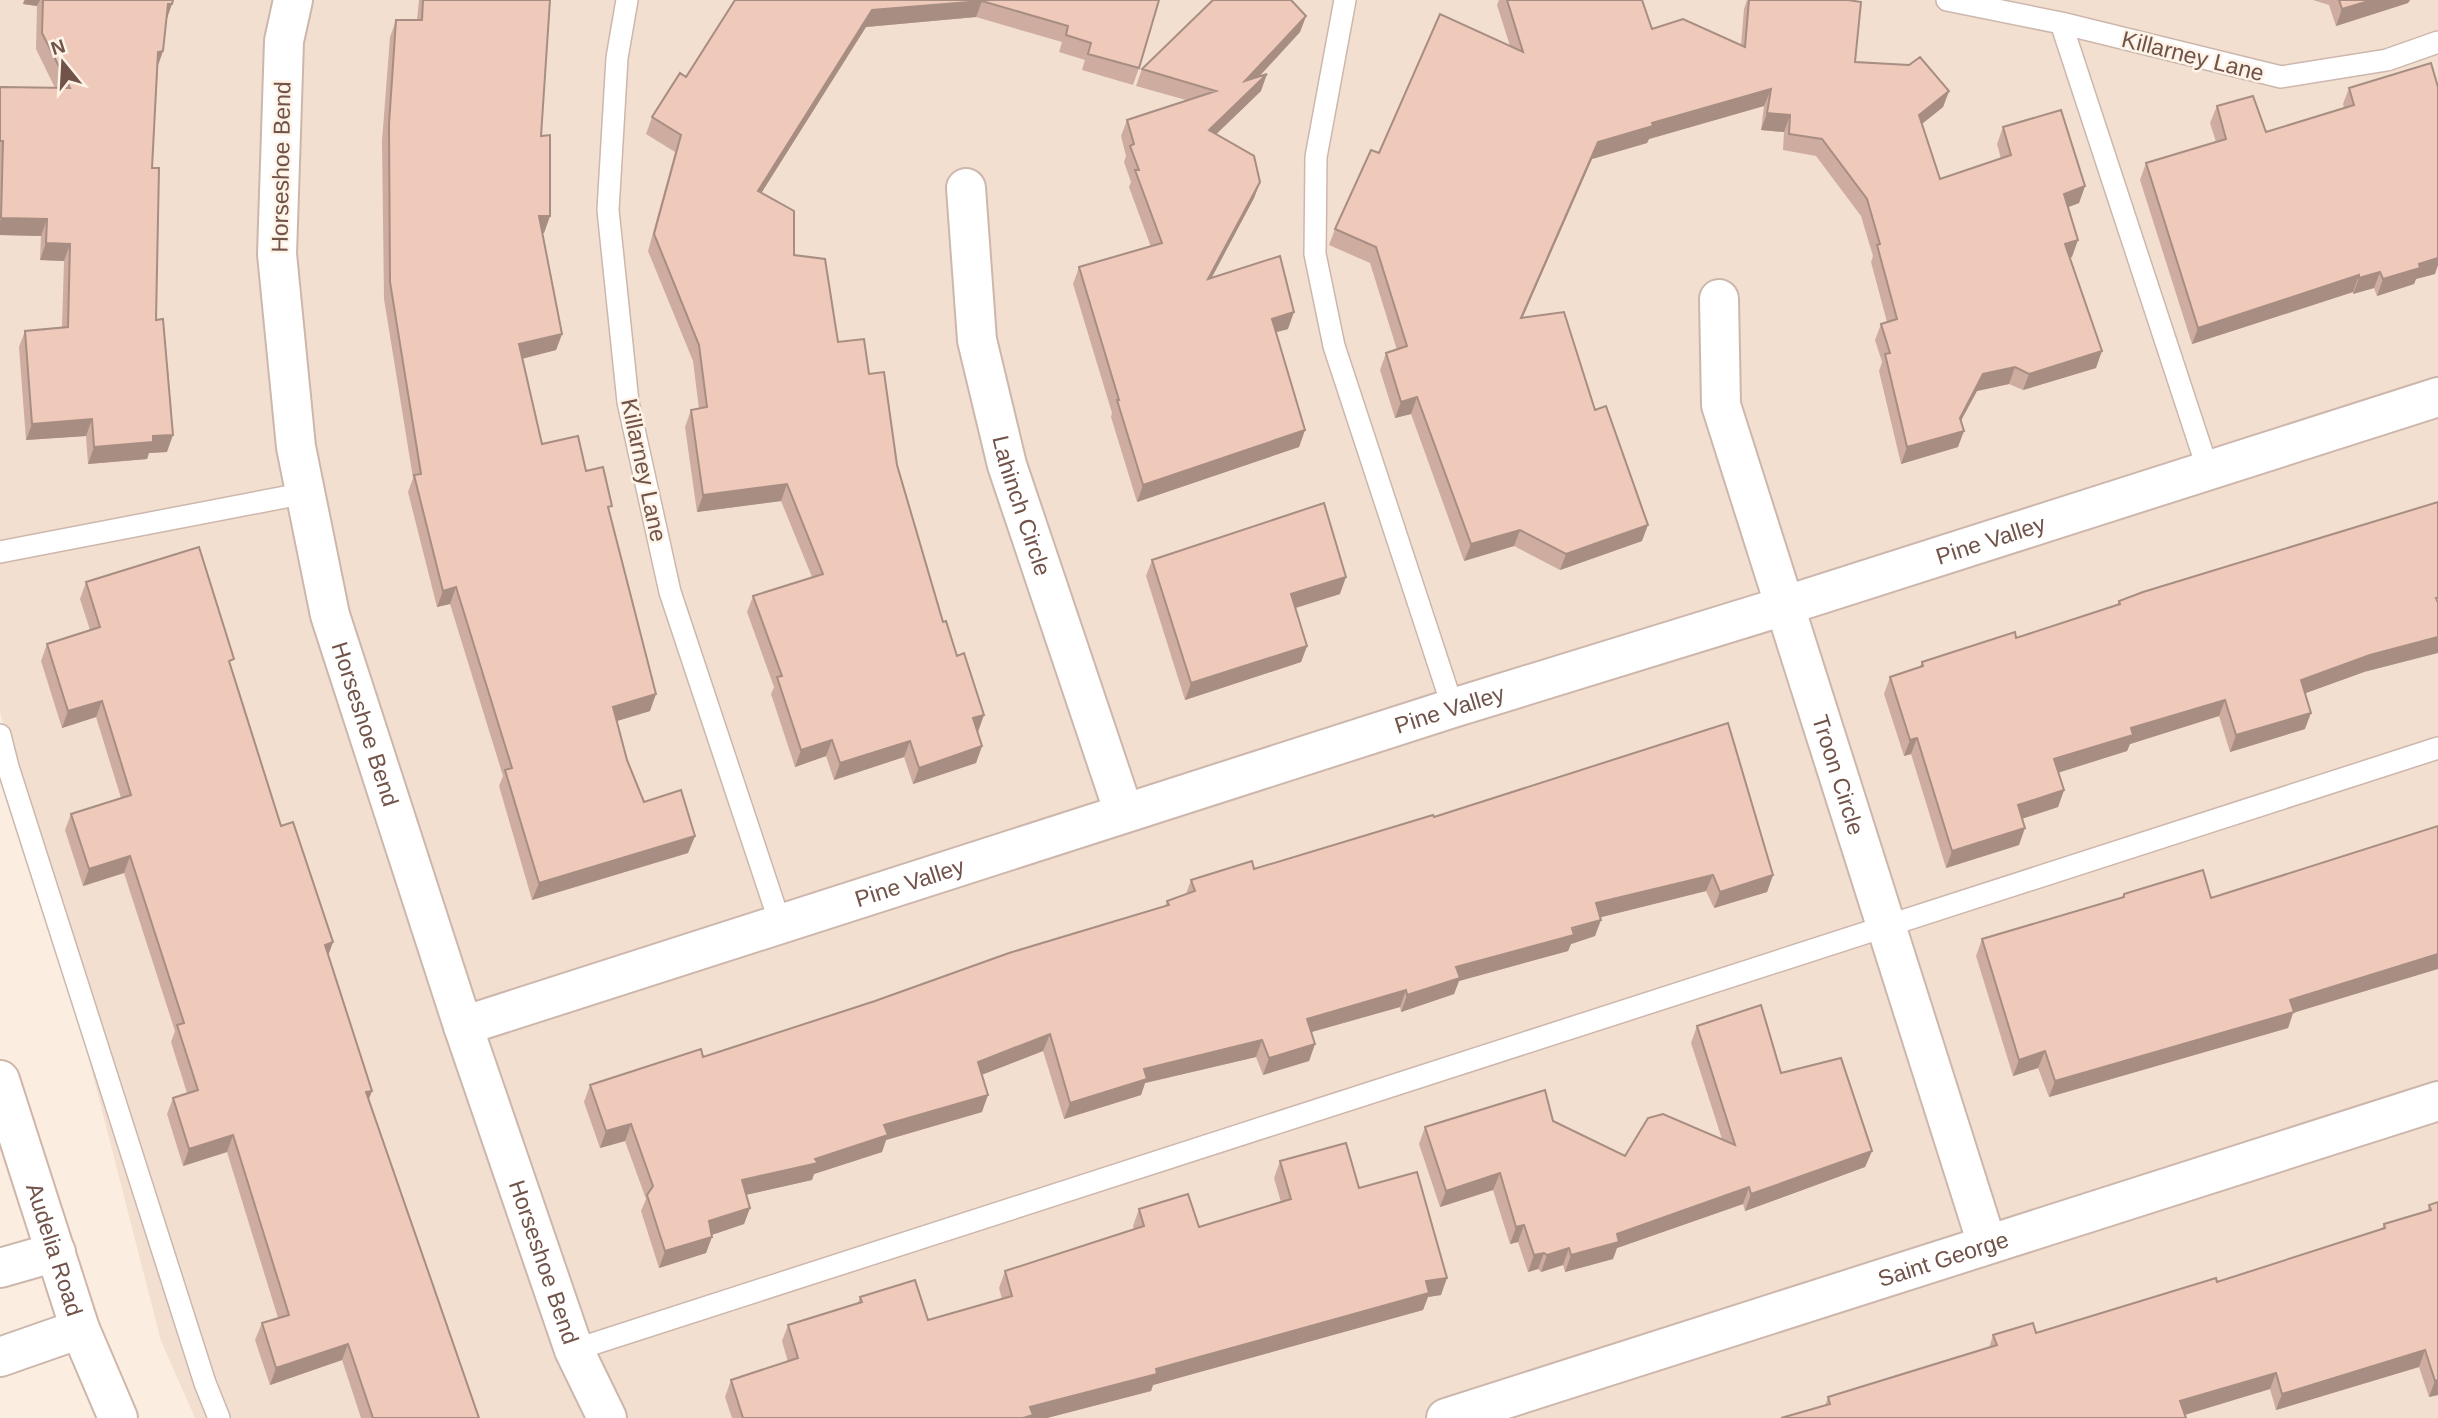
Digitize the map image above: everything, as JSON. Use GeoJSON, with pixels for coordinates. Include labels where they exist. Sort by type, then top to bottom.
{"type":"FeatureCollection","features":[{"type":"Feature","properties":{"kind":"street","name":"Horseshoe Bend"},"geometry":{"type":"LineString","coordinates":[[293,0],[285,41],[277,254],[296,447],[331,615],[463,1026],[574,1350],[607,1418]]}},
{"type":"Feature","properties":{"kind":"street","name":"Lahinch Circle"},"geometry":{"type":"LineString","coordinates":[[966,188],[977,340],[1007,465],[1124,813]]}},
{"type":"Feature","properties":{"kind":"street","name":"Troon Circle"},"geometry":{"type":"LineString","coordinates":[[1719,299],[1721,405],[1987,1244]]}},
{"type":"Feature","properties":{"kind":"street","name":"Pine Valley"},"geometry":{"type":"LineString","coordinates":[[463,1026],[1453,708],[1784,606],[2438,397]]}},
{"type":"Feature","properties":{"kind":"street","name":"Audelia Road"},"geometry":{"type":"LineString","coordinates":[[0,1080],[80,1329],[118,1418]]}},
{"type":"Feature","properties":{"kind":"street","name":"Saint George"},"geometry":{"type":"LineString","coordinates":[[1446,1418],[2438,1101]]}},
{"type":"Feature","properties":{"kind":"street"},"geometry":{"type":"LineString","coordinates":[[0,1268],[55,1252]]}},
{"type":"Feature","properties":{"kind":"street"},"geometry":{"type":"LineString","coordinates":[[0,1357],[80,1329]]}},
{"type":"Feature","properties":{"kind":"lane","name":"Killarney Lane"},"geometry":{"type":"LineString","coordinates":[[627,0],[617,58],[608,210],[628,402],[670,592],[780,923]]}},
{"type":"Feature","properties":{"kind":"lane"},"geometry":{"type":"LineString","coordinates":[[1345,0],[1316,157],[1315,254],[1334,346],[1453,708]]}},
{"type":"Feature","properties":{"kind":"lane","name":"Killarney Lane"},"geometry":{"type":"LineString","coordinates":[[1947,0],[2061,23],[2281,77],[2387,60],[2438,42]]}},
{"type":"Feature","properties":{"kind":"lane"},"geometry":{"type":"LineString","coordinates":[[2061,23],[2208,470]]}},
{"type":"Feature","properties":{"kind":"lane"},"geometry":{"type":"LineString","coordinates":[[0,552],[306,493]]}},
{"type":"Feature","properties":{"kind":"lane"},"geometry":{"type":"LineString","coordinates":[[0,735],[205,1383],[219,1418]]}},
{"type":"Feature","properties":{"kind":"lane"},"geometry":{"type":"LineString","coordinates":[[574,1350],[2438,748]]}},
{"type":"Feature","properties":{"kind":"shaded area"},"geometry":{"type":"Polygon","coordinates":[[[0,0],[2438,0],[2438,1418],[195,1418],[161,1341],[0,712],[0,0]]]}},
{"type":"Feature","properties":{"kind":"building"},"geometry":{"type":"Polygon","coordinates":[[[43,0],[173,0],[172,4],[168,4],[163,51],[158,52],[152,168],[159,168],[156,320],[163,319],[173,435],[153,436],[153,442],[94,447],[92,419],[32,424],[25,331],[68,327],[70,244],[46,243],[47,219],[1,218],[3,141],[0,141],[0,87],[70,88],[42,33],[43,0]]]}},
{"type":"Feature","properties":{"kind":"building"},"geometry":{"type":"Polygon","coordinates":[[[423,0],[550,0],[541,136],[550,135],[550,216],[539,216],[562,334],[519,344],[542,444],[578,436],[586,471],[603,467],[612,506],[608,507],[656,694],[613,707],[627,760],[644,802],[681,790],[695,836],[539,883],[505,770],[512,768],[456,587],[443,591],[414,475],[421,474],[390,282],[389,124],[396,20],[422,20],[423,0]]]}},
{"type":"Feature","properties":{"kind":"building"},"geometry":{"type":"Polygon","coordinates":[[[735,0],[1159,0],[1139,68],[1088,54],[1091,43],[1066,35],[1068,26],[982,1],[872,10],[758,191],[794,211],[794,255],[825,259],[838,342],[864,339],[869,374],[884,372],[897,465],[943,622],[946,621],[957,656],[964,653],[984,715],[973,718],[982,746],[919,768],[910,741],[840,763],[832,740],[801,750],[777,677],[782,676],[753,596],[823,574],[787,484],[703,495],[691,410],[707,407],[699,345],[654,234],[681,135],[652,117],[680,73],[686,77],[735,0]]]}},
{"type":"Feature","properties":{"kind":"building"},"geometry":{"type":"Polygon","coordinates":[[[1213,0],[1291,0],[1306,16],[1245,81],[1267,74],[1209,130],[1254,156],[1260,182],[1208,279],[1280,256],[1294,312],[1272,319],[1305,430],[1143,485],[1079,267],[1162,243],[1135,170],[1139,170],[1130,146],[1134,144],[1127,120],[1216,91],[1142,69],[1213,0]]]}},
{"type":"Feature","properties":{"kind":"building"},"geometry":{"type":"Polygon","coordinates":[[[1507,0],[1642,0],[1652,29],[1683,19],[1745,47],[1749,0],[1861,2],[1855,62],[1909,65],[1920,57],[1949,91],[1919,115],[1940,179],[2011,155],[2003,127],[2061,110],[2085,186],[2064,194],[2078,240],[2065,244],[2102,351],[2029,374],[2015,367],[1983,374],[1960,418],[1964,431],[1907,447],[1885,354],[1890,353],[1881,324],[1897,319],[1877,245],[1880,244],[1867,199],[1822,139],[1789,134],[1790,115],[1767,113],[1771,89],[1652,123],[1653,126],[1598,142],[1521,318],[1564,312],[1595,410],[1606,406],[1648,525],[1566,554],[1520,530],[1471,544],[1417,397],[1401,402],[1386,353],[1407,346],[1376,247],[1335,229],[1371,150],[1379,153],[1440,14],[1523,52],[1507,0]]]}},
{"type":"Feature","properties":{"kind":"building"},"geometry":{"type":"Polygon","coordinates":[[[2339,0],[2372,0],[2342,9],[2339,0]]]}},
{"type":"Feature","properties":{"kind":"building"},"geometry":{"type":"Polygon","coordinates":[[[2431,63],[2438,87],[2438,258],[2419,264],[2420,268],[2383,279],[2380,272],[2359,278],[2359,275],[2198,328],[2146,163],[2226,139],[2217,106],[2253,96],[2266,132],[2354,105],[2349,88],[2431,63]]]}},
{"type":"Feature","properties":{"kind":"building"},"geometry":{"type":"Polygon","coordinates":[[[2438,502],[2438,637],[2370,655],[2301,680],[2311,713],[2236,735],[2225,700],[2131,728],[2133,735],[2054,759],[2064,790],[2018,805],[2025,828],[1952,851],[1917,738],[1910,740],[1890,677],[1923,666],[1922,662],[2015,632],[2016,638],[2120,604],[2119,601],[2143,592],[2438,502]]]}},
{"type":"Feature","properties":{"kind":"building"},"geometry":{"type":"Polygon","coordinates":[[[1324,503],[1346,577],[1291,594],[1307,646],[1191,683],[1152,560],[1324,503]]]}},
{"type":"Feature","properties":{"kind":"building"},"geometry":{"type":"Polygon","coordinates":[[[199,547],[234,659],[229,661],[281,826],[293,822],[333,942],[325,945],[372,1091],[366,1092],[479,1418],[373,1418],[348,1344],[276,1368],[262,1323],[289,1315],[233,1135],[189,1149],[173,1098],[198,1090],[177,1025],[184,1023],[130,856],[89,869],[71,814],[131,795],[102,701],[68,711],[47,644],[100,627],[86,582],[199,547]]]}},
{"type":"Feature","properties":{"kind":"building"},"geometry":{"type":"Polygon","coordinates":[[[1728,723],[1773,875],[1720,892],[1713,875],[1596,903],[1601,920],[1572,928],[1574,935],[1456,967],[1460,978],[1407,995],[1406,990],[1307,1019],[1315,1044],[1269,1058],[1262,1040],[1144,1069],[1147,1079],[1070,1103],[1050,1034],[978,1062],[988,1095],[884,1125],[888,1135],[815,1159],[818,1163],[742,1180],[750,1208],[709,1221],[712,1237],[665,1251],[647,1195],[653,1186],[631,1124],[606,1131],[590,1085],[701,1049],[703,1057],[875,1001],[1009,953],[1169,905],[1167,901],[1195,891],[1191,880],[1252,861],[1254,869],[1433,815],[1434,817],[1728,723]]]}},
{"type":"Feature","properties":{"kind":"building"},"geometry":{"type":"Polygon","coordinates":[[[2438,826],[2438,954],[2290,1000],[2294,1012],[2055,1081],[2045,1051],[2019,1060],[1982,939],[2124,897],[2124,894],[2203,870],[2211,898],[2438,826]]]}},
{"type":"Feature","properties":{"kind":"building"},"geometry":{"type":"Polygon","coordinates":[[[1761,1005],[1781,1073],[1841,1058],[1872,1151],[1751,1194],[1749,1187],[1617,1234],[1619,1242],[1571,1255],[1569,1248],[1547,1255],[1534,1255],[1524,1225],[1516,1227],[1500,1173],[1446,1191],[1425,1127],[1545,1090],[1553,1121],[1625,1156],[1648,1118],[1663,1114],[1735,1145],[1697,1026],[1761,1005]]]}},
{"type":"Feature","properties":{"kind":"building"},"geometry":{"type":"Polygon","coordinates":[[[1346,1143],[1359,1188],[1417,1172],[1447,1278],[1426,1281],[1429,1293],[1156,1369],[1157,1374],[1030,1407],[1033,1415],[1023,1418],[743,1418],[731,1380],[798,1358],[788,1325],[862,1302],[860,1297],[915,1280],[928,1320],[1012,1296],[1005,1271],[1144,1226],[1139,1209],[1188,1194],[1199,1227],[1291,1199],[1280,1161],[1346,1143]]]}},
{"type":"Feature","properties":{"kind":"building"},"geometry":{"type":"Polygon","coordinates":[[[2438,1202],[2438,1380],[2435,1381],[2425,1350],[2282,1394],[2276,1373],[2180,1401],[2186,1418],[1781,1418],[1830,1404],[1828,1397],[1997,1345],[1993,1335],[2033,1323],[2036,1333],[2216,1278],[2217,1282],[2385,1228],[2384,1224],[2431,1210],[2429,1205],[2438,1202]]]}}]}
